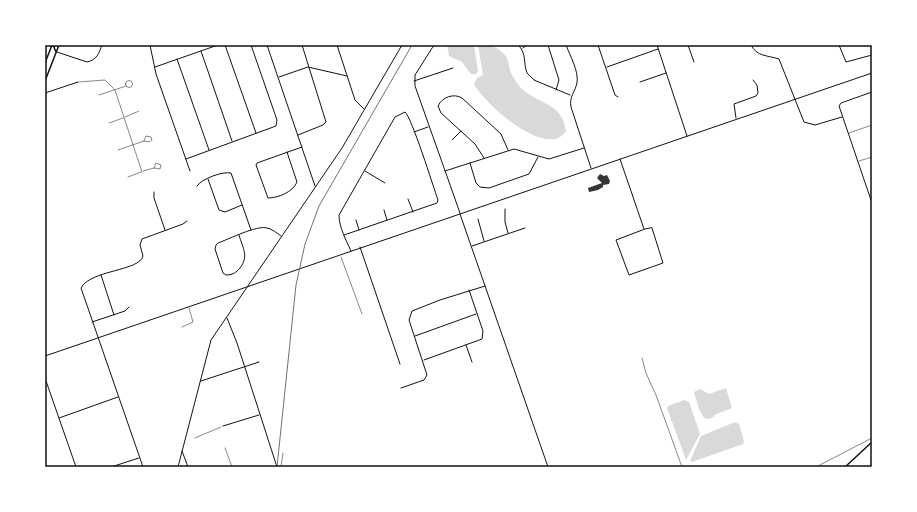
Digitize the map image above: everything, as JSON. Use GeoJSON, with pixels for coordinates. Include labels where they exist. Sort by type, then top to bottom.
{"type":"FeatureCollection","features":[{"type":"Feature","properties":{"kind":"main road"},"geometry":{"type":"LineString","coordinates":[[53,45],[56,52]]}},
{"type":"Feature","properties":{"kind":"main road"},"geometry":{"type":"LineString","coordinates":[[45,63],[53,45]]}},
{"type":"Feature","properties":{"kind":"main road"},"geometry":{"type":"LineString","coordinates":[[45,81],[58,45]]}},
{"type":"Feature","properties":{"kind":"main road"},"geometry":{"type":"LineString","coordinates":[[845,467],[872,442]]}},
{"type":"Feature","properties":{"kind":"street"},"geometry":{"type":"LineString","coordinates":[[56,52],[87,62],[92,61],[98,56],[102,45]]}},
{"type":"Feature","properties":{"kind":"street"},"geometry":{"type":"LineString","coordinates":[[150,45],[154,67],[190,171]]}},
{"type":"Feature","properties":{"kind":"street"},"geometry":{"type":"LineString","coordinates":[[154,67],[218,45]]}},
{"type":"Feature","properties":{"kind":"street"},"geometry":{"type":"LineString","coordinates":[[225,45],[256,134]]}},
{"type":"Feature","properties":{"kind":"street"},"geometry":{"type":"LineString","coordinates":[[186,159],[274,128],[278,124],[251,45]]}},
{"type":"Feature","properties":{"kind":"street"},"geometry":{"type":"LineString","coordinates":[[267,45],[315,187]]}},
{"type":"Feature","properties":{"kind":"street"},"geometry":{"type":"LineString","coordinates":[[298,135],[323,125],[325,119],[302,45]]}},
{"type":"Feature","properties":{"kind":"street"},"geometry":{"type":"LineString","coordinates":[[337,45],[355,100],[365,109]]}},
{"type":"Feature","properties":{"kind":"street"},"geometry":{"type":"LineString","coordinates":[[178,467],[211,340],[315,187],[365,109],[402,45]]}},
{"type":"Feature","properties":{"kind":"street"},"geometry":{"type":"LineString","coordinates":[[434,45],[415,75],[414,81],[548,467]]}},
{"type":"Feature","properties":{"kind":"street"},"geometry":{"type":"LineString","coordinates":[[518,45],[522,49],[527,73],[534,80],[571,96]]}},
{"type":"Feature","properties":{"kind":"street"},"geometry":{"type":"LineString","coordinates":[[522,49],[527,45]]}},
{"type":"Feature","properties":{"kind":"street"},"geometry":{"type":"LineString","coordinates":[[548,45],[559,80],[556,90]]}},
{"type":"Feature","properties":{"kind":"street"},"geometry":{"type":"LineString","coordinates":[[566,45],[577,77],[577,85],[571,96],[571,107],[591,168]]}},
{"type":"Feature","properties":{"kind":"street"},"geometry":{"type":"LineString","coordinates":[[598,45],[615,95],[618,97]]}},
{"type":"Feature","properties":{"kind":"street"},"geometry":{"type":"LineString","coordinates":[[657,45],[687,136]]}},
{"type":"Feature","properties":{"kind":"street"},"geometry":{"type":"LineString","coordinates":[[688,45],[694,62]]}},
{"type":"Feature","properties":{"kind":"street"},"geometry":{"type":"LineString","coordinates":[[751,45],[756,53],[761,56],[779,58],[802,119],[809,125],[815,126],[842,116]]}},
{"type":"Feature","properties":{"kind":"street"},"geometry":{"type":"LineString","coordinates":[[839,45],[846,62],[872,55]]}},
{"type":"Feature","properties":{"kind":"street"},"geometry":{"type":"LineString","coordinates":[[606,67],[658,49]]}},
{"type":"Feature","properties":{"kind":"street"},"geometry":{"type":"LineString","coordinates":[[201,51],[232,142]]}},
{"type":"Feature","properties":{"kind":"street"},"geometry":{"type":"LineString","coordinates":[[177,59],[209,150]]}},
{"type":"Feature","properties":{"kind":"street"},"geometry":{"type":"LineString","coordinates":[[278,77],[308,67],[347,76]]}},
{"type":"Feature","properties":{"kind":"street"},"geometry":{"type":"LineString","coordinates":[[414,81],[453,68]]}},
{"type":"Feature","properties":{"kind":"street"},"geometry":{"type":"LineString","coordinates":[[640,82],[666,73]]}},
{"type":"Feature","properties":{"kind":"street"},"geometry":{"type":"LineString","coordinates":[[45,356],[872,73]]}},
{"type":"Feature","properties":{"kind":"street"},"geometry":{"type":"LineString","coordinates":[[736,119],[734,104],[756,96],[758,93],[757,85],[753,80]]}},
{"type":"Feature","properties":{"kind":"street"},"geometry":{"type":"LineString","coordinates":[[45,93],[78,82]]}},
{"type":"Feature","properties":{"kind":"street"},"geometry":{"type":"LineString","coordinates":[[872,92],[841,103],[839,108],[872,203]]}},
{"type":"Feature","properties":{"kind":"street"},"geometry":{"type":"LineString","coordinates":[[484,158],[478,147],[441,113],[438,106],[442,100],[455,95],[462,98],[501,134],[508,150]]}},
{"type":"Feature","properties":{"kind":"street"},"geometry":{"type":"LineString","coordinates":[[344,235],[434,205],[438,200],[408,114],[405,112],[397,115],[339,215],[344,235],[350,251]]}},
{"type":"Feature","properties":{"kind":"street"},"geometry":{"type":"LineString","coordinates":[[414,132],[429,126]]}},
{"type":"Feature","properties":{"kind":"street"},"geometry":{"type":"LineString","coordinates":[[452,140],[461,131]]}},
{"type":"Feature","properties":{"kind":"street"},"geometry":{"type":"LineString","coordinates":[[288,152],[297,182],[289,192],[268,198],[256,165],[288,152],[302,147]]}},
{"type":"Feature","properties":{"kind":"street"},"geometry":{"type":"LineString","coordinates":[[445,171],[518,148],[549,159],[584,148]]}},
{"type":"Feature","properties":{"kind":"street"},"geometry":{"type":"LineString","coordinates":[[470,163],[476,183],[480,187],[489,188],[529,174],[538,156]]}},
{"type":"Feature","properties":{"kind":"street"},"geometry":{"type":"LineString","coordinates":[[620,158],[645,229]]}},
{"type":"Feature","properties":{"kind":"street"},"geometry":{"type":"LineString","coordinates":[[364,171],[385,183]]}},
{"type":"Feature","properties":{"kind":"street"},"geometry":{"type":"LineString","coordinates":[[196,186],[198,183],[208,179],[226,173],[230,174],[251,231]]}},
{"type":"Feature","properties":{"kind":"street"},"geometry":{"type":"LineString","coordinates":[[208,179],[219,210],[225,212],[242,205]]}},
{"type":"Feature","properties":{"kind":"street"},"geometry":{"type":"LineString","coordinates":[[154,192],[154,198],[165,230]]}},
{"type":"Feature","properties":{"kind":"street"},"geometry":{"type":"LineString","coordinates":[[408,199],[413,212]]}},
{"type":"Feature","properties":{"kind":"street"},"geometry":{"type":"LineString","coordinates":[[505,208],[505,222],[508,234]]}},
{"type":"Feature","properties":{"kind":"street"},"geometry":{"type":"LineString","coordinates":[[384,210],[387,221]]}},
{"type":"Feature","properties":{"kind":"street"},"geometry":{"type":"LineString","coordinates":[[478,219],[484,242]]}},
{"type":"Feature","properties":{"kind":"street"},"geometry":{"type":"LineString","coordinates":[[356,220],[359,230]]}},
{"type":"Feature","properties":{"kind":"street"},"geometry":{"type":"LineString","coordinates":[[143,467],[97,338],[81,288],[86,283],[101,275],[139,262],[143,256],[140,245],[142,239],[183,224],[187,221]]}},
{"type":"Feature","properties":{"kind":"street"},"geometry":{"type":"LineString","coordinates":[[239,235],[245,261],[237,272],[226,275],[215,247],[218,243],[239,235],[260,228],[268,228],[281,236]]}},
{"type":"Feature","properties":{"kind":"street"},"geometry":{"type":"LineString","coordinates":[[471,246],[525,228]]}},
{"type":"Feature","properties":{"kind":"street"},"geometry":{"type":"LineString","coordinates":[[649,228],[653,230],[663,263],[628,275],[616,240],[645,229],[649,228]]}},
{"type":"Feature","properties":{"kind":"street"},"geometry":{"type":"LineString","coordinates":[[360,247],[400,364]]}},
{"type":"Feature","properties":{"kind":"street"},"geometry":{"type":"LineString","coordinates":[[101,275],[114,314]]}},
{"type":"Feature","properties":{"kind":"street"},"geometry":{"type":"LineString","coordinates":[[401,388],[426,378],[427,371],[409,320],[412,311],[469,290],[485,286]]}},
{"type":"Feature","properties":{"kind":"street"},"geometry":{"type":"LineString","coordinates":[[423,360],[480,341],[484,336],[469,290]]}},
{"type":"Feature","properties":{"kind":"street"},"geometry":{"type":"LineString","coordinates":[[92,322],[125,311],[129,307]]}},
{"type":"Feature","properties":{"kind":"street"},"geometry":{"type":"LineString","coordinates":[[415,336],[477,314]]}},
{"type":"Feature","properties":{"kind":"street"},"geometry":{"type":"LineString","coordinates":[[226,317],[237,343],[259,416],[277,467]]}},
{"type":"Feature","properties":{"kind":"street"},"geometry":{"type":"LineString","coordinates":[[466,345],[472,362]]}},
{"type":"Feature","properties":{"kind":"street"},"geometry":{"type":"LineString","coordinates":[[200,381],[259,362]]}},
{"type":"Feature","properties":{"kind":"street"},"geometry":{"type":"LineString","coordinates":[[45,378],[76,467]]}},
{"type":"Feature","properties":{"kind":"street"},"geometry":{"type":"LineString","coordinates":[[58,418],[118,397]]}},
{"type":"Feature","properties":{"kind":"street"},"geometry":{"type":"LineString","coordinates":[[223,426],[259,416]]}},
{"type":"Feature","properties":{"kind":"street"},"geometry":{"type":"LineString","coordinates":[[182,451],[188,467]]}},
{"type":"Feature","properties":{"kind":"street"},"geometry":{"type":"LineString","coordinates":[[111,467],[139,458]]}},
{"type":"Feature","properties":{"kind":"lane"},"geometry":{"type":"LineString","coordinates":[[78,82],[105,80],[115,90],[142,172]]}},
{"type":"Feature","properties":{"kind":"lane"},"geometry":{"type":"LineString","coordinates":[[99,95],[126,86]]}},
{"type":"Feature","properties":{"kind":"lane"},"geometry":{"type":"LineString","coordinates":[[109,123],[139,111]]}},
{"type":"Feature","properties":{"kind":"lane"},"geometry":{"type":"LineString","coordinates":[[848,133],[872,125]]}},
{"type":"Feature","properties":{"kind":"lane"},"geometry":{"type":"LineString","coordinates":[[118,150],[144,141]]}},
{"type":"Feature","properties":{"kind":"lane"},"geometry":{"type":"LineString","coordinates":[[858,162],[872,156]]}},
{"type":"Feature","properties":{"kind":"lane"},"geometry":{"type":"LineString","coordinates":[[128,177],[154,168]]}},
{"type":"Feature","properties":{"kind":"lane"},"geometry":{"type":"LineString","coordinates":[[182,327],[193,322],[188,306]]}},
{"type":"Feature","properties":{"kind":"lane"},"geometry":{"type":"LineString","coordinates":[[281,467],[283,453]]}},
{"type":"Feature","properties":{"kind":"path"},"geometry":{"type":"LineString","coordinates":[[340,254],[362,314]]}},
{"type":"Feature","properties":{"kind":"path"},"geometry":{"type":"LineString","coordinates":[[642,358],[646,373],[656,395],[682,467]]}},
{"type":"Feature","properties":{"kind":"path"},"geometry":{"type":"LineString","coordinates":[[195,438],[223,426]]}},
{"type":"Feature","properties":{"kind":"path"},"geometry":{"type":"LineString","coordinates":[[816,467],[872,438]]}},
{"type":"Feature","properties":{"kind":"path"},"geometry":{"type":"LineString","coordinates":[[225,448],[232,467]]}},
{"type":"Feature","properties":{"kind":"shaded area"},"geometry":{"type":"Polygon","coordinates":[[[447,45],[474,45],[478,71],[476,74],[471,74],[462,62],[449,56],[447,45]]]}},
{"type":"Feature","properties":{"kind":"shaded area"},"geometry":{"type":"Polygon","coordinates":[[[478,45],[489,45],[500,50],[507,59],[510,70],[516,82],[528,94],[555,109],[560,114],[564,122],[566,131],[557,138],[545,139],[516,126],[502,115],[474,84],[477,78],[483,75],[478,45]]]}},
{"type":"Feature","properties":{"kind":"shaded area"},"geometry":{"type":"Polygon","coordinates":[[[726,388],[732,408],[714,415],[714,417],[708,419],[704,418],[699,409],[694,392],[700,389],[709,394],[726,388]]]}},
{"type":"Feature","properties":{"kind":"shaded area"},"geometry":{"type":"Polygon","coordinates":[[[684,400],[689,402],[700,434],[686,460],[667,408],[668,406],[684,400]]]}},
{"type":"Feature","properties":{"kind":"shaded area"},"geometry":{"type":"Polygon","coordinates":[[[735,422],[739,424],[744,441],[743,444],[692,462],[690,461],[701,436],[735,422]]]}},
{"type":"Feature","properties":{"kind":"building"},"geometry":{"type":"Polygon","coordinates":[[[600,174],[604,176],[607,175],[610,181],[609,184],[603,185],[603,187],[598,190],[589,192],[588,188],[602,183],[597,178],[600,174]]]}},
{"type":"Feature","properties":{"kind":"railway"},"geometry":{"type":"LineString","coordinates":[[277,467],[296,285],[305,244],[319,206],[412,45]]}}]}
